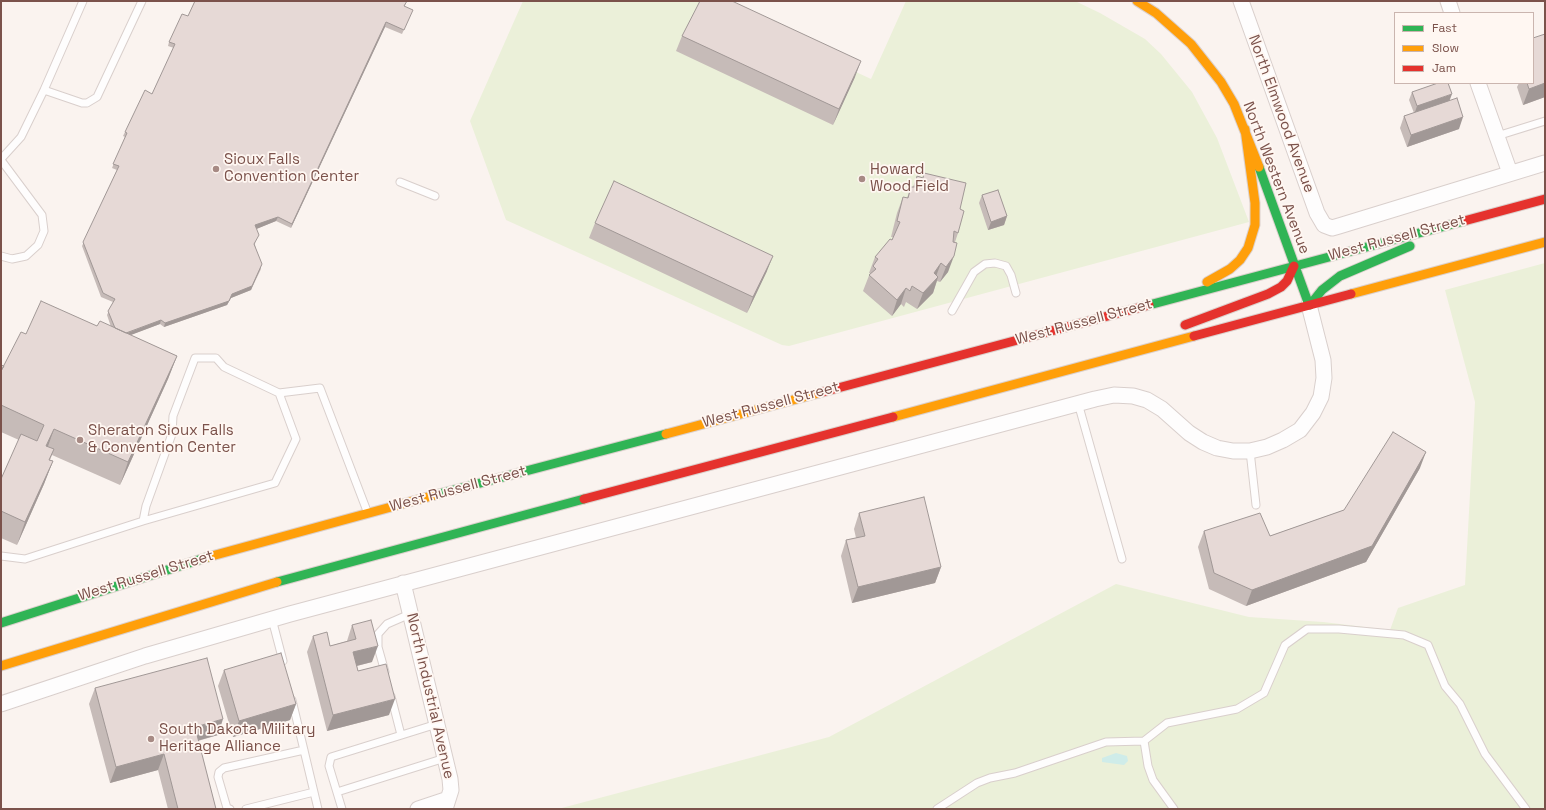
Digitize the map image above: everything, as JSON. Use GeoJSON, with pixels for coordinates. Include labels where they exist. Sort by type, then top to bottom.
{"type":"FeatureCollection","features":[{"type":"Feature","properties":{"kind":"main road","name":"North Western Avenue"},"geometry":{"type":"LineString","coordinates":[[1137,1],[1175,29],[1207,62],[1234,104],[1245,129],[1309,306]]}},
{"type":"Feature","properties":{"kind":"main road"},"geometry":{"type":"LineString","coordinates":[[1137,308],[1219,276],[1230,269],[1248,248],[1256,215],[1245,129]]}},
{"type":"Feature","properties":{"kind":"main road","name":"West Russell Street"},"geometry":{"type":"LineString","coordinates":[[1,623],[178,565],[1545,199]]}},
{"type":"Feature","properties":{"kind":"main road"},"geometry":{"type":"LineString","coordinates":[[1309,306],[1322,290],[1340,276],[1481,216]]}},
{"type":"Feature","properties":{"kind":"main road"},"geometry":{"type":"LineString","coordinates":[[1,666],[276,582],[1545,242]]}},
{"type":"Feature","properties":{"kind":"main road"},"geometry":{"type":"LineString","coordinates":[[1176,329],[1268,294],[1281,287],[1287,281],[1294,266]]}},
{"type":"Feature","properties":{"kind":"main road"},"geometry":{"type":"LineString","coordinates":[[1094,363],[1161,335]]}},
{"type":"Feature","properties":{"kind":"main road"},"geometry":{"type":"LineString","coordinates":[[15,607],[64,602]]}},
{"type":"Feature","properties":{"kind":"street","name":"North Elmwood Avenue"},"geometry":{"type":"LineString","coordinates":[[1241,1],[1317,213],[1324,225]]}},
{"type":"Feature","properties":{"kind":"street"},"geometry":{"type":"LineString","coordinates":[[1448,1],[1452,12]]}},
{"type":"Feature","properties":{"kind":"street"},"geometry":{"type":"LineString","coordinates":[[1478,84],[1510,173]]}},
{"type":"Feature","properties":{"kind":"street","name":"West Russell Street"},"geometry":{"type":"LineString","coordinates":[[1324,225],[1332,228],[1545,163]]}},
{"type":"Feature","properties":{"kind":"street"},"geometry":{"type":"LineString","coordinates":[[1,704],[145,656],[272,619],[1078,403],[1114,395],[1133,396],[1147,400],[1162,409],[1189,433],[1216,448],[1233,451],[1250,451],[1283,440],[1300,430],[1313,413],[1321,397],[1324,378],[1324,360],[1309,306]]}},
{"type":"Feature","properties":{"kind":"street","name":"North Industrial Avenue"},"geometry":{"type":"LineString","coordinates":[[403,583],[445,758],[451,790],[446,804]]}},
{"type":"Feature","properties":{"kind":"street"},"geometry":{"type":"LineString","coordinates":[[418,809],[446,804]]}},
{"type":"Feature","properties":{"kind":"lane"},"geometry":{"type":"LineString","coordinates":[[1,256],[12,259],[26,256],[38,245],[44,231],[42,214],[1,160],[21,137],[44,90],[83,1]]}},
{"type":"Feature","properties":{"kind":"lane"},"geometry":{"type":"LineString","coordinates":[[44,90],[82,103],[97,97],[142,1]]}},
{"type":"Feature","properties":{"kind":"lane"},"geometry":{"type":"LineString","coordinates":[[1497,136],[1545,121]]}},
{"type":"Feature","properties":{"kind":"lane"},"geometry":{"type":"LineString","coordinates":[[400,182],[435,196]]}},
{"type":"Feature","properties":{"kind":"lane"},"geometry":{"type":"LineString","coordinates":[[952,311],[974,272],[985,264],[995,263],[1006,266],[1011,275],[1016,293]]}},
{"type":"Feature","properties":{"kind":"lane"},"geometry":{"type":"LineString","coordinates":[[143,521],[146,506],[172,434],[173,416],[195,358],[216,358],[224,367],[245,375],[279,393],[320,388],[368,513]]}},
{"type":"Feature","properties":{"kind":"lane"},"geometry":{"type":"LineString","coordinates":[[1,556],[25,559],[143,521],[275,483],[296,439],[279,393]]}},
{"type":"Feature","properties":{"kind":"lane"},"geometry":{"type":"LineString","coordinates":[[1078,403],[1122,559]]}},
{"type":"Feature","properties":{"kind":"lane"},"geometry":{"type":"LineString","coordinates":[[1250,451],[1256,505]]}},
{"type":"Feature","properties":{"kind":"lane"},"geometry":{"type":"LineString","coordinates":[[401,735],[378,646],[378,634],[387,624],[410,614]]}},
{"type":"Feature","properties":{"kind":"lane"},"geometry":{"type":"LineString","coordinates":[[272,619],[285,672]]}},
{"type":"Feature","properties":{"kind":"lane"},"geometry":{"type":"LineString","coordinates":[[937,809],[977,783],[990,778],[1015,773],[1106,742],[1144,741],[1167,723],[1237,709],[1264,693],[1285,645],[1307,629],[1339,629],[1404,635],[1428,645],[1445,686],[1460,704],[1485,754],[1526,809]]}},
{"type":"Feature","properties":{"kind":"lane"},"geometry":{"type":"LineString","coordinates":[[291,694],[318,809]]}},
{"type":"Feature","properties":{"kind":"lane"},"geometry":{"type":"LineString","coordinates":[[342,809],[329,766],[331,757],[437,724]]}},
{"type":"Feature","properties":{"kind":"lane"},"geometry":{"type":"LineString","coordinates":[[1144,741],[1148,766],[1153,780],[1173,809]]}},
{"type":"Feature","properties":{"kind":"lane"},"geometry":{"type":"LineString","coordinates":[[230,809],[226,808],[218,777],[219,772],[224,768],[304,750]]}},
{"type":"Feature","properties":{"kind":"lane"},"geometry":{"type":"LineString","coordinates":[[337,792],[445,758]]}},
{"type":"Feature","properties":{"kind":"lane"},"geometry":{"type":"LineString","coordinates":[[246,809],[314,792]]}},
{"type":"Feature","properties":{"kind":"green space","name":"Howard Wood Field"},"geometry":{"type":"Polygon","coordinates":[[[523,1],[704,1],[871,79],[906,1],[1075,1],[1100,13],[1145,39],[1161,54],[1192,92],[1217,138],[1249,222],[789,346],[782,345],[506,220],[470,121],[523,1]]]}},
{"type":"Feature","properties":{"kind":"green space"},"geometry":{"type":"Polygon","coordinates":[[[1545,263],[1545,809],[558,809],[829,737],[1116,584],[1249,617],[1323,622],[1390,630],[1398,608],[1465,585],[1475,402],[1445,290],[1545,263]]]}},
{"type":"Feature","properties":{"kind":"water"},"geometry":{"type":"Polygon","coordinates":[[[1116,753],[1127,756],[1128,761],[1124,765],[1102,762],[1102,758],[1116,753]]]}},
{"type":"Feature","properties":{"kind":"building","name":"Sioux Falls Convention Center"},"geometry":{"type":"Polygon","coordinates":[[[195,1],[407,1],[404,6],[413,10],[404,30],[386,22],[292,224],[278,217],[255,225],[259,235],[254,244],[262,264],[252,286],[232,294],[229,301],[165,323],[161,320],[126,333],[115,328],[108,311],[115,299],[103,293],[83,242],[119,166],[113,164],[127,133],[125,132],[145,90],[152,94],[175,44],[169,42],[182,14],[188,16],[195,1]]]}},
{"type":"Feature","properties":{"kind":"building"},"geometry":{"type":"Polygon","coordinates":[[[700,1],[732,1],[861,61],[839,109],[682,36],[700,1]]]}},
{"type":"Feature","properties":{"kind":"building"},"geometry":{"type":"Polygon","coordinates":[[[1545,34],[1545,83],[1529,89],[1527,84],[1534,84],[1534,38],[1545,34]]]}},
{"type":"Feature","properties":{"kind":"building"},"geometry":{"type":"Polygon","coordinates":[[[1435,84],[1448,84],[1452,94],[1417,106],[1412,92],[1435,84]]]}},
{"type":"Feature","properties":{"kind":"building"},"geometry":{"type":"Polygon","coordinates":[[[1457,98],[1463,117],[1411,135],[1404,116],[1457,98]]]}},
{"type":"Feature","properties":{"kind":"building"},"geometry":{"type":"Polygon","coordinates":[[[924,173],[966,183],[960,209],[964,211],[958,233],[954,231],[953,242],[957,243],[954,256],[946,267],[941,263],[934,273],[938,277],[923,293],[912,286],[910,291],[906,288],[897,300],[869,275],[876,269],[873,266],[878,259],[875,257],[890,239],[892,240],[900,222],[897,221],[903,197],[908,198],[911,187],[915,187],[917,176],[923,178],[924,173]]]}},
{"type":"Feature","properties":{"kind":"building"},"geometry":{"type":"Polygon","coordinates":[[[614,181],[773,256],[753,297],[595,223],[614,181]]]}},
{"type":"Feature","properties":{"kind":"building"},"geometry":{"type":"Polygon","coordinates":[[[998,190],[1007,216],[991,222],[982,195],[998,190]]]}},
{"type":"Feature","properties":{"kind":"building","name":"Sheraton Sioux Falls & Convention Center"},"geometry":{"type":"Polygon","coordinates":[[[41,301],[97,326],[100,321],[177,356],[128,462],[54,429],[46,446],[54,449],[49,460],[53,461],[25,522],[1,511],[1,479],[21,434],[37,441],[44,425],[1,405],[1,371],[21,332],[26,334],[41,301]]]}},
{"type":"Feature","properties":{"kind":"building"},"geometry":{"type":"Polygon","coordinates":[[[1393,432],[1426,452],[1372,546],[1252,590],[1214,573],[1204,531],[1260,513],[1270,536],[1344,510],[1393,432]]]}},
{"type":"Feature","properties":{"kind":"building"},"geometry":{"type":"Polygon","coordinates":[[[924,497],[941,567],[858,587],[846,540],[865,536],[859,513],[924,497]]]}},
{"type":"Feature","properties":{"kind":"building"},"geometry":{"type":"Polygon","coordinates":[[[371,620],[378,646],[353,652],[358,671],[386,664],[395,699],[333,715],[313,636],[327,632],[330,646],[356,639],[352,625],[371,620]]]}},
{"type":"Feature","properties":{"kind":"building"},"geometry":{"type":"Polygon","coordinates":[[[281,653],[296,704],[239,721],[224,670],[281,653]]]}},
{"type":"Feature","properties":{"kind":"building","name":"South Dakota Military Heritage Alliance"},"geometry":{"type":"Polygon","coordinates":[[[207,658],[223,719],[195,727],[216,809],[178,809],[164,754],[116,767],[95,688],[207,658]]]}},
{"type":"Feature","properties":{"kind":"traffic: fast"},"geometry":{"type":"LineString","coordinates":[[1259,167],[1309,305]]}},
{"type":"Feature","properties":{"kind":"traffic: fast"},"geometry":{"type":"LineString","coordinates":[[1149,305],[1464,221]]}},
{"type":"Feature","properties":{"kind":"traffic: fast"},"geometry":{"type":"LineString","coordinates":[[1310,305],[1322,290],[1340,276],[1410,246]]}},
{"type":"Feature","properties":{"kind":"traffic: fast"},"geometry":{"type":"LineString","coordinates":[[435,495],[666,434]]}},
{"type":"Feature","properties":{"kind":"traffic: fast"},"geometry":{"type":"LineString","coordinates":[[277,582],[584,499]]}},
{"type":"Feature","properties":{"kind":"traffic: fast"},"geometry":{"type":"LineString","coordinates":[[1,623],[208,557]]}},
{"type":"Feature","properties":{"kind":"traffic: slow"},"geometry":{"type":"LineString","coordinates":[[1137,1],[1156,13],[1191,44],[1221,82],[1234,104],[1259,167]]}},
{"type":"Feature","properties":{"kind":"traffic: slow"},"geometry":{"type":"LineString","coordinates":[[1207,282],[1230,269],[1240,260],[1248,248],[1255,225],[1255,203],[1245,129]]}},
{"type":"Feature","properties":{"kind":"traffic: slow"},"geometry":{"type":"LineString","coordinates":[[1351,294],[1545,242]]}},
{"type":"Feature","properties":{"kind":"traffic: slow"},"geometry":{"type":"LineString","coordinates":[[893,417],[1194,336]]}},
{"type":"Feature","properties":{"kind":"traffic: slow"},"geometry":{"type":"LineString","coordinates":[[666,434],[819,393]]}},
{"type":"Feature","properties":{"kind":"traffic: slow"},"geometry":{"type":"LineString","coordinates":[[208,557],[435,495]]}},
{"type":"Feature","properties":{"kind":"traffic: slow"},"geometry":{"type":"LineString","coordinates":[[1,666],[277,582]]}},
{"type":"Feature","properties":{"kind":"traffic: jam"},"geometry":{"type":"LineString","coordinates":[[1464,221],[1545,199]]}},
{"type":"Feature","properties":{"kind":"traffic: jam"},"geometry":{"type":"LineString","coordinates":[[1185,325],[1268,294],[1281,287],[1287,281],[1294,266]]}},
{"type":"Feature","properties":{"kind":"traffic: jam"},"geometry":{"type":"LineString","coordinates":[[1194,336],[1351,294]]}},
{"type":"Feature","properties":{"kind":"traffic: jam"},"geometry":{"type":"LineString","coordinates":[[819,393],[1149,305]]}},
{"type":"Feature","properties":{"kind":"traffic: jam"},"geometry":{"type":"LineString","coordinates":[[584,499],[893,417]]}},
{"type":"Feature","properties":{"kind":"place","name":"Sioux Falls Convention Center"},"geometry":{"type":"Point","coordinates":[216,169]}},
{"type":"Feature","properties":{"kind":"place","name":"Howard Wood Field"},"geometry":{"type":"Point","coordinates":[862,179]}},
{"type":"Feature","properties":{"kind":"place","name":"Sheraton Sioux Falls & Convention Center"},"geometry":{"type":"Point","coordinates":[80,440]}},
{"type":"Feature","properties":{"kind":"place","name":"South Dakota Military Heritage Alliance"},"geometry":{"type":"Point","coordinates":[151,739]}}]}
